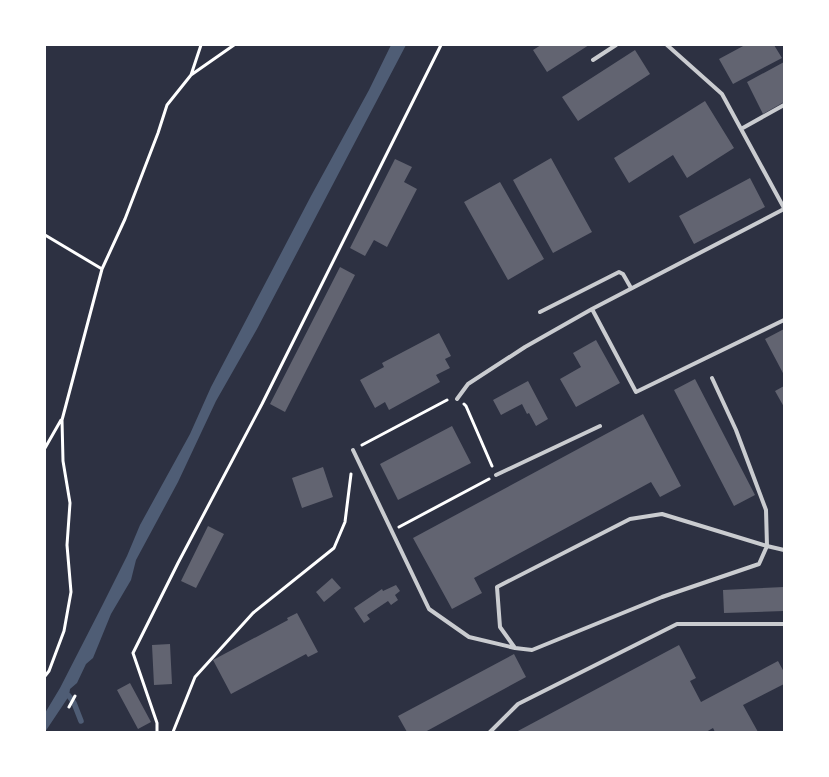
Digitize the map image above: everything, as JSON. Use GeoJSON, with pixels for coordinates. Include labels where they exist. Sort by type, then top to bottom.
{"type":"FeatureCollection","features":[{"type":"Feature","properties":{"kind":"lane"},"geometry":{"type":"LineString","coordinates":[[592,60],[616,45]]}},
{"type":"Feature","properties":{"kind":"lane"},"geometry":{"type":"LineString","coordinates":[[457,399],[468,384],[524,347],[631,288],[784,208],[782,200],[722,94],[667,45]]}},
{"type":"Feature","properties":{"kind":"lane"},"geometry":{"type":"LineString","coordinates":[[741,129],[784,106]]}},
{"type":"Feature","properties":{"kind":"lane"},"geometry":{"type":"LineString","coordinates":[[540,312],[619,272],[631,288]]}},
{"type":"Feature","properties":{"kind":"lane"},"geometry":{"type":"LineString","coordinates":[[592,309],[636,392],[784,320]]}},
{"type":"Feature","properties":{"kind":"lane"},"geometry":{"type":"LineString","coordinates":[[353,450],[429,609],[469,637],[532,650],[662,597],[759,564],[767,546],[766,510],[736,430],[712,378]]}},
{"type":"Feature","properties":{"kind":"lane"},"geometry":{"type":"LineString","coordinates":[[496,475],[600,426]]}},
{"type":"Feature","properties":{"kind":"lane"},"geometry":{"type":"LineString","coordinates":[[515,648],[500,627],[497,586],[630,519],[662,514],[784,550]]}},
{"type":"Feature","properties":{"kind":"lane"},"geometry":{"type":"LineString","coordinates":[[490,732],[518,704],[677,624],[784,624]]}},
{"type":"Feature","properties":{"kind":"path"},"geometry":{"type":"LineString","coordinates":[[191,75],[201,45]]}},
{"type":"Feature","properties":{"kind":"path"},"geometry":{"type":"LineString","coordinates":[[45,676],[49,671],[64,631],[71,592],[67,545],[70,503],[63,461],[62,420],[102,269],[125,219],[167,105],[191,75],[234,45]]}},
{"type":"Feature","properties":{"kind":"path"},"geometry":{"type":"LineString","coordinates":[[157,732],[156,722],[134,654],[178,563],[262,404],[441,45]]}},
{"type":"Feature","properties":{"kind":"path"},"geometry":{"type":"LineString","coordinates":[[45,235],[102,269]]}},
{"type":"Feature","properties":{"kind":"path"},"geometry":{"type":"LineString","coordinates":[[173,732],[194,677],[252,614],[334,548],[346,522],[353,450],[445,400],[457,399],[466,406],[496,475],[392,531]]}},
{"type":"Feature","properties":{"kind":"path"},"geometry":{"type":"LineString","coordinates":[[45,448],[62,420]]}},
{"type":"Feature","properties":{"kind":"path"},"geometry":{"type":"LineString","coordinates":[[69,707],[75,696]]}},
{"type":"Feature","properties":{"kind":"water"},"geometry":{"type":"Polygon","coordinates":[[[391,45],[406,45],[257,329],[216,401],[178,482],[136,560],[131,580],[111,614],[93,658],[86,664],[77,683],[70,689],[69,696],[45,732],[45,713],[102,606],[140,525],[190,434],[211,387],[391,45]]]}},
{"type":"Feature","properties":{"kind":"building"},"geometry":{"type":"Polygon","coordinates":[[[541,45],[589,45],[547,72],[533,50],[541,45]]]}},
{"type":"Feature","properties":{"kind":"building"},"geometry":{"type":"Polygon","coordinates":[[[745,45],[774,45],[782,58],[733,84],[719,59],[745,45]]]}},
{"type":"Feature","properties":{"kind":"building"},"geometry":{"type":"Polygon","coordinates":[[[635,50],[650,74],[578,121],[562,97],[635,50]]]}},
{"type":"Feature","properties":{"kind":"building"},"geometry":{"type":"Polygon","coordinates":[[[784,62],[784,102],[763,114],[747,82],[784,62]]]}},
{"type":"Feature","properties":{"kind":"building"},"geometry":{"type":"Polygon","coordinates":[[[705,101],[734,148],[687,178],[673,155],[629,183],[614,158],[705,101]]]}},
{"type":"Feature","properties":{"kind":"building"},"geometry":{"type":"Polygon","coordinates":[[[551,158],[592,232],[553,253],[513,180],[551,158]]]}},
{"type":"Feature","properties":{"kind":"building"},"geometry":{"type":"Polygon","coordinates":[[[395,159],[412,167],[404,182],[417,189],[387,247],[374,240],[365,256],[350,248],[395,159]]]}},
{"type":"Feature","properties":{"kind":"building"},"geometry":{"type":"Polygon","coordinates":[[[750,178],[765,207],[694,244],[679,216],[750,178]]]}},
{"type":"Feature","properties":{"kind":"building"},"geometry":{"type":"Polygon","coordinates":[[[500,182],[544,259],[508,280],[464,202],[500,182]]]}},
{"type":"Feature","properties":{"kind":"building"},"geometry":{"type":"Polygon","coordinates":[[[340,267],[355,275],[285,412],[270,404],[340,267]]]}},
{"type":"Feature","properties":{"kind":"building"},"geometry":{"type":"Polygon","coordinates":[[[784,329],[784,375],[765,339],[784,329]]]}},
{"type":"Feature","properties":{"kind":"building"},"geometry":{"type":"Polygon","coordinates":[[[439,333],[451,356],[445,359],[450,368],[436,375],[440,382],[389,410],[385,402],[375,408],[360,380],[384,367],[382,363],[439,333]]]}},
{"type":"Feature","properties":{"kind":"building"},"geometry":{"type":"Polygon","coordinates":[[[596,340],[620,383],[576,407],[560,379],[581,367],[573,353],[596,340]]]}},
{"type":"Feature","properties":{"kind":"building"},"geometry":{"type":"Polygon","coordinates":[[[695,379],[755,495],[734,506],[674,390],[695,379]]]}},
{"type":"Feature","properties":{"kind":"building"},"geometry":{"type":"Polygon","coordinates":[[[528,381],[548,419],[536,426],[522,404],[501,415],[493,400],[528,381]]]}},
{"type":"Feature","properties":{"kind":"building"},"geometry":{"type":"Polygon","coordinates":[[[784,386],[784,407],[775,391],[784,386]]]}},
{"type":"Feature","properties":{"kind":"building"},"geometry":{"type":"Polygon","coordinates":[[[643,414],[681,486],[660,497],[651,482],[474,578],[482,593],[452,609],[413,538],[643,414]]]}},
{"type":"Feature","properties":{"kind":"building"},"geometry":{"type":"Polygon","coordinates":[[[452,426],[471,463],[398,500],[380,464],[452,426]]]}},
{"type":"Feature","properties":{"kind":"building"},"geometry":{"type":"Polygon","coordinates":[[[323,467],[333,497],[302,508],[292,478],[323,467]]]}},
{"type":"Feature","properties":{"kind":"building"},"geometry":{"type":"Polygon","coordinates":[[[208,526],[224,534],[196,588],[181,581],[208,526]]]}},
{"type":"Feature","properties":{"kind":"building"},"geometry":{"type":"Polygon","coordinates":[[[332,578],[341,588],[324,602],[316,592],[332,578]]]}},
{"type":"Feature","properties":{"kind":"building"},"geometry":{"type":"Polygon","coordinates":[[[396,585],[400,591],[395,595],[398,600],[391,605],[388,601],[367,615],[370,619],[364,623],[354,608],[382,589],[383,591],[396,585]]]}},
{"type":"Feature","properties":{"kind":"building"},"geometry":{"type":"Polygon","coordinates":[[[784,587],[784,611],[724,613],[723,590],[784,587]]]}},
{"type":"Feature","properties":{"kind":"building"},"geometry":{"type":"Polygon","coordinates":[[[297,613],[318,652],[308,657],[306,654],[231,694],[213,660],[288,620],[287,618],[297,613]]]}},
{"type":"Feature","properties":{"kind":"building"},"geometry":{"type":"Polygon","coordinates":[[[170,644],[172,684],[154,685],[152,645],[170,644]]]}},
{"type":"Feature","properties":{"kind":"building"},"geometry":{"type":"Polygon","coordinates":[[[679,645],[696,678],[690,681],[701,702],[778,661],[784,672],[784,684],[743,705],[758,732],[715,732],[713,728],[706,732],[516,732],[679,645]]]}},
{"type":"Feature","properties":{"kind":"building"},"geometry":{"type":"Polygon","coordinates":[[[514,654],[526,677],[425,732],[407,732],[398,716],[514,654]]]}},
{"type":"Feature","properties":{"kind":"building"},"geometry":{"type":"Polygon","coordinates":[[[130,683],[151,722],[138,729],[117,690],[130,683]]]}},
{"type":"Feature","properties":{"kind":"waterway"},"geometry":{"type":"LineString","coordinates":[[69,696],[81,721]]}}]}
